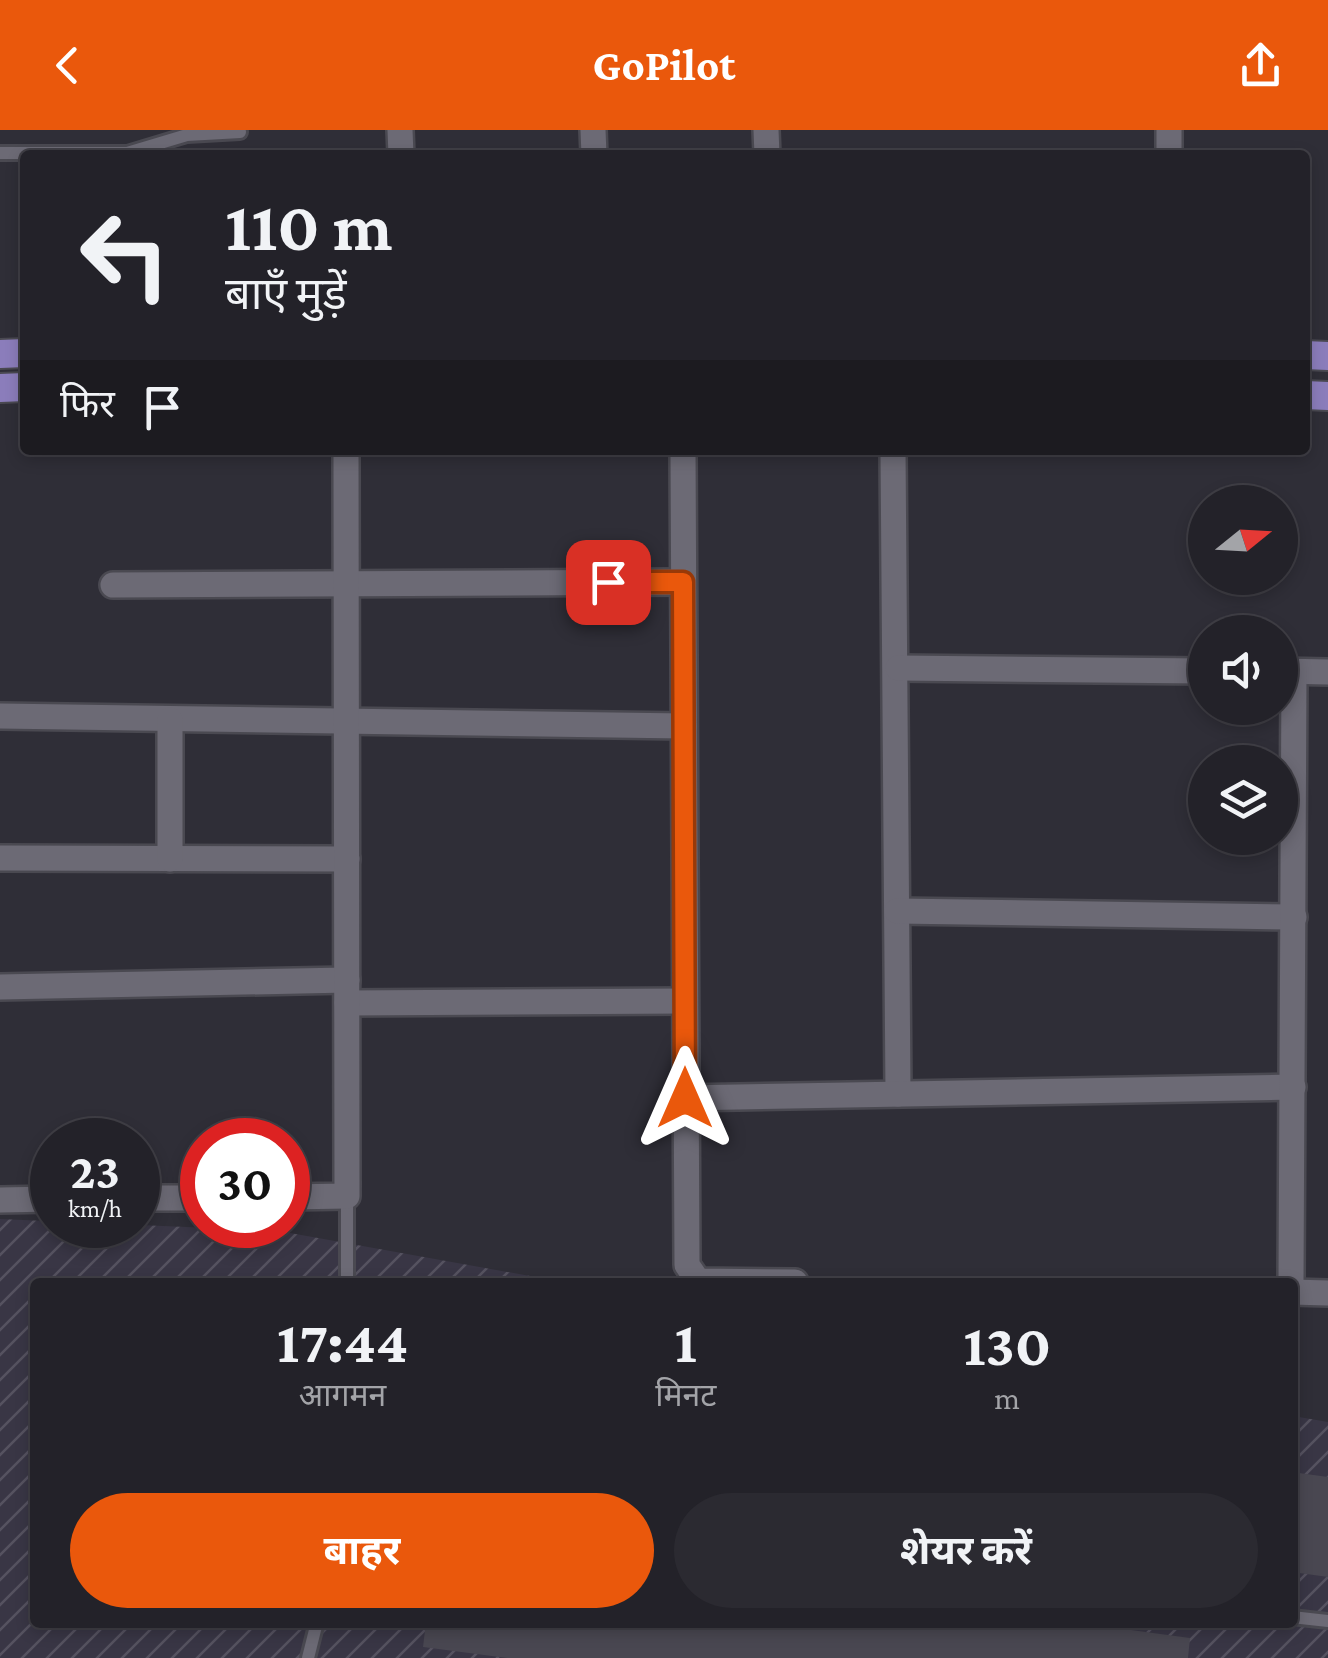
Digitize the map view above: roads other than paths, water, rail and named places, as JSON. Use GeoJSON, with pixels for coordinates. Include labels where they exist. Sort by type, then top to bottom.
{"type":"FeatureCollection","features":[{"type":"Feature","properties":{"kind":"street"},"geometry":{"type":"LineString","coordinates":[[310,1197],[347,1196],[346,455]]}},
{"type":"Feature","properties":{"kind":"street"},"geometry":{"type":"LineString","coordinates":[[683,455],[686,1252],[690,1276],[694,1278]]}},
{"type":"Feature","properties":{"kind":"street"},"geometry":{"type":"LineString","coordinates":[[893,455],[898,668],[898,1094]]}},
{"type":"Feature","properties":{"kind":"street"},"geometry":{"type":"LineString","coordinates":[[113,585],[683,582]]}},
{"type":"Feature","properties":{"kind":"street"},"geometry":{"type":"LineString","coordinates":[[898,668],[1188,671]]}},
{"type":"Feature","properties":{"kind":"street"},"geometry":{"type":"LineString","coordinates":[[1298,672],[1328,672]]}},
{"type":"Feature","properties":{"kind":"street"},"geometry":{"type":"LineString","coordinates":[[0,716],[684,726]]}},
{"type":"Feature","properties":{"kind":"street"},"geometry":{"type":"LineString","coordinates":[[170,720],[170,858]]}},
{"type":"Feature","properties":{"kind":"street"},"geometry":{"type":"LineString","coordinates":[[1289,725],[1294,917],[1291,1278]]}},
{"type":"Feature","properties":{"kind":"street"},"geometry":{"type":"LineString","coordinates":[[0,858],[347,859]]}},
{"type":"Feature","properties":{"kind":"street"},"geometry":{"type":"LineString","coordinates":[[897,911],[1294,917]]}},
{"type":"Feature","properties":{"kind":"street"},"geometry":{"type":"LineString","coordinates":[[0,987],[684,1001]]}},
{"type":"Feature","properties":{"kind":"street"},"geometry":{"type":"LineString","coordinates":[[685,1098],[1292,1087]]}},
{"type":"Feature","properties":{"kind":"street"},"geometry":{"type":"LineString","coordinates":[[0,1200],[30,1199]]}},
{"type":"Feature","properties":{"kind":"street"},"geometry":{"type":"LineString","coordinates":[[1298,1292],[1328,1293]]}},
{"type":"Feature","properties":{"kind":"lane"},"geometry":{"type":"LineString","coordinates":[[136,150],[187,134],[240,132]]}},
{"type":"Feature","properties":{"kind":"lane"},"geometry":{"type":"LineString","coordinates":[[347,1196],[347,1278]]}},
{"type":"Feature","properties":{"kind":"lane"},"geometry":{"type":"LineString","coordinates":[[1298,1617],[1328,1621]]}},
{"type":"Feature","properties":{"kind":"lane"},"geometry":{"type":"LineString","coordinates":[[308,1658],[316,1628]]}}]}
